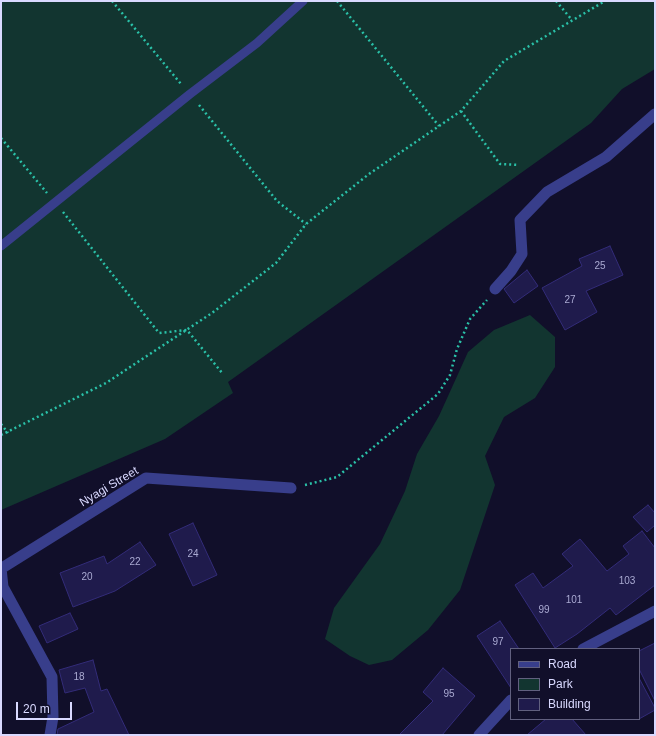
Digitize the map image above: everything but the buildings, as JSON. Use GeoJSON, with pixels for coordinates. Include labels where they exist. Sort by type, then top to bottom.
{"type":"FeatureCollection","features":[{"type":"Feature","properties":{"kind":"street"},"geometry":{"type":"LineString","coordinates":[[495,289],[511,271],[522,254],[520,220],[546,192],[606,157],[655,114]]}},
{"type":"Feature","properties":{"kind":"street","name":"Nyagi Street"},"geometry":{"type":"LineString","coordinates":[[50,735],[52,717],[52,677],[3,587],[2,568],[146,478],[291,488]]}},
{"type":"Feature","properties":{"kind":"street"},"geometry":{"type":"LineString","coordinates":[[585,648],[655,611]]}},
{"type":"Feature","properties":{"kind":"street"},"geometry":{"type":"LineString","coordinates":[[479,735],[510,701]]}},
{"type":"Feature","properties":{"kind":"lane"},"geometry":{"type":"LineString","coordinates":[[1,246],[190,94],[257,43],[303,1]]}},
{"type":"Feature","properties":{"kind":"path"},"geometry":{"type":"LineString","coordinates":[[112,1],[277,201],[306,224]]}},
{"type":"Feature","properties":{"kind":"path"},"geometry":{"type":"LineString","coordinates":[[337,1],[439,126]]}},
{"type":"Feature","properties":{"kind":"path"},"geometry":{"type":"LineString","coordinates":[[556,1],[572,20]]}},
{"type":"Feature","properties":{"kind":"path"},"geometry":{"type":"LineString","coordinates":[[1,435],[8,433],[106,383],[212,313],[276,263],[306,224],[369,174],[461,112],[504,61],[605,1]]}},
{"type":"Feature","properties":{"kind":"path"},"geometry":{"type":"LineString","coordinates":[[461,112],[483,138],[500,164],[519,165]]}},
{"type":"Feature","properties":{"kind":"path"},"geometry":{"type":"LineString","coordinates":[[1,138],[159,333],[187,330]]}},
{"type":"Feature","properties":{"kind":"path"},"geometry":{"type":"LineString","coordinates":[[291,488],[337,477],[438,394],[450,375],[457,349],[470,318],[495,289]]}},
{"type":"Feature","properties":{"kind":"path"},"geometry":{"type":"LineString","coordinates":[[187,330],[223,374]]}},
{"type":"Feature","properties":{"kind":"path"},"geometry":{"type":"LineString","coordinates":[[1,424],[8,433]]}},
{"type":"Feature","properties":{"kind":"green space"},"geometry":{"type":"Polygon","coordinates":[[[1,1],[655,1],[655,69],[622,89],[591,123],[228,382],[233,393],[165,439],[1,510],[1,1]]]}},
{"type":"Feature","properties":{"kind":"green space"},"geometry":{"type":"Polygon","coordinates":[[[530,315],[555,337],[555,367],[535,398],[504,417],[485,456],[495,485],[460,590],[428,630],[392,660],[369,665],[350,656],[325,639],[334,608],[380,544],[405,491],[417,454],[439,416],[468,352],[494,330],[530,315]]]}}]}
